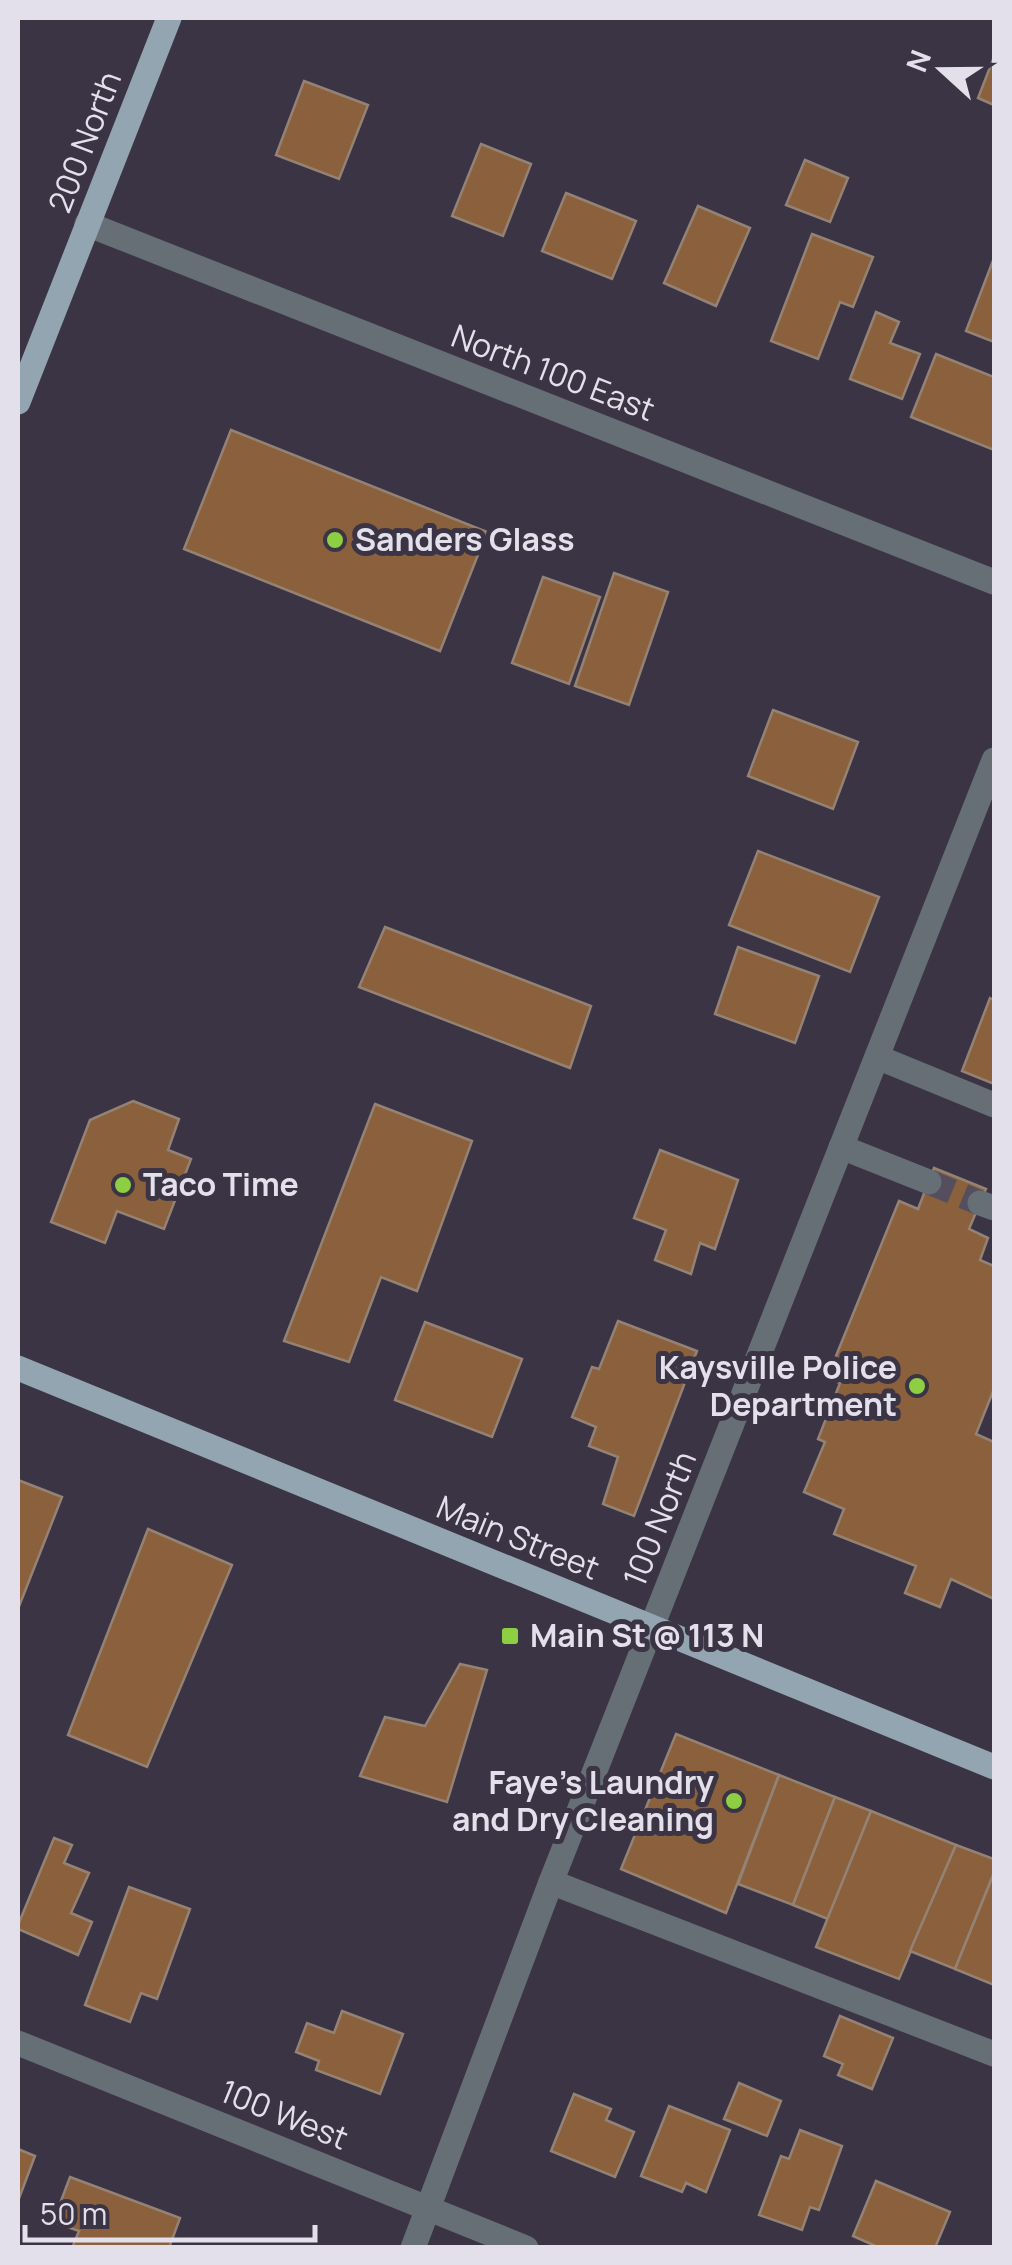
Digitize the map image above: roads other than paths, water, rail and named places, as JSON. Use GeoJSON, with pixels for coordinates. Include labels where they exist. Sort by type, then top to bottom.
{"type":"FeatureCollection","features":[{"type":"Feature","properties":{"kind":"main road","name":"200 North"},"geometry":{"type":"LineString","coordinates":[[18,402],[168,18]]}},
{"type":"Feature","properties":{"kind":"main road","name":"Main Street"},"geometry":{"type":"LineString","coordinates":[[18,1368],[994,1767]]}},
{"type":"Feature","properties":{"kind":"street","name":"North 100 East"},"geometry":{"type":"LineString","coordinates":[[87,224],[994,582]]}},
{"type":"Feature","properties":{"kind":"street","name":"100 North"},"geometry":{"type":"LineString","coordinates":[[412,2248],[551,1882],[994,760]]}},
{"type":"Feature","properties":{"kind":"street"},"geometry":{"type":"LineString","coordinates":[[877,1058],[994,1105]]}},
{"type":"Feature","properties":{"kind":"street"},"geometry":{"type":"LineString","coordinates":[[842,1148],[928,1182]]}},
{"type":"Feature","properties":{"kind":"street"},"geometry":{"type":"LineString","coordinates":[[551,1882],[994,2054]]}},
{"type":"Feature","properties":{"kind":"street","name":"100 West"},"geometry":{"type":"LineString","coordinates":[[18,2044],[526,2248]]}},
{"type":"Feature","properties":{"kind":"tunnel"},"geometry":{"type":"LineString","coordinates":[[929,1182],[980,1203]]}},
{"type":"Feature","properties":{"kind":"place","name":"Sanders Glass"},"geometry":{"type":"Point","coordinates":[335,540]}},
{"type":"Feature","properties":{"kind":"place","name":"Taco Time"},"geometry":{"type":"Point","coordinates":[123,1185]}},
{"type":"Feature","properties":{"kind":"place","name":"Kaysville Police Department"},"geometry":{"type":"Point","coordinates":[917,1386]}},
{"type":"Feature","properties":{"kind":"place","name":"Main St @ 113 N"},"geometry":{"type":"Point","coordinates":[510,1636]}},
{"type":"Feature","properties":{"kind":"place","name":"Faye's Laundry and Dry Cleaning"},"geometry":{"type":"Point","coordinates":[734,1801]}}]}
